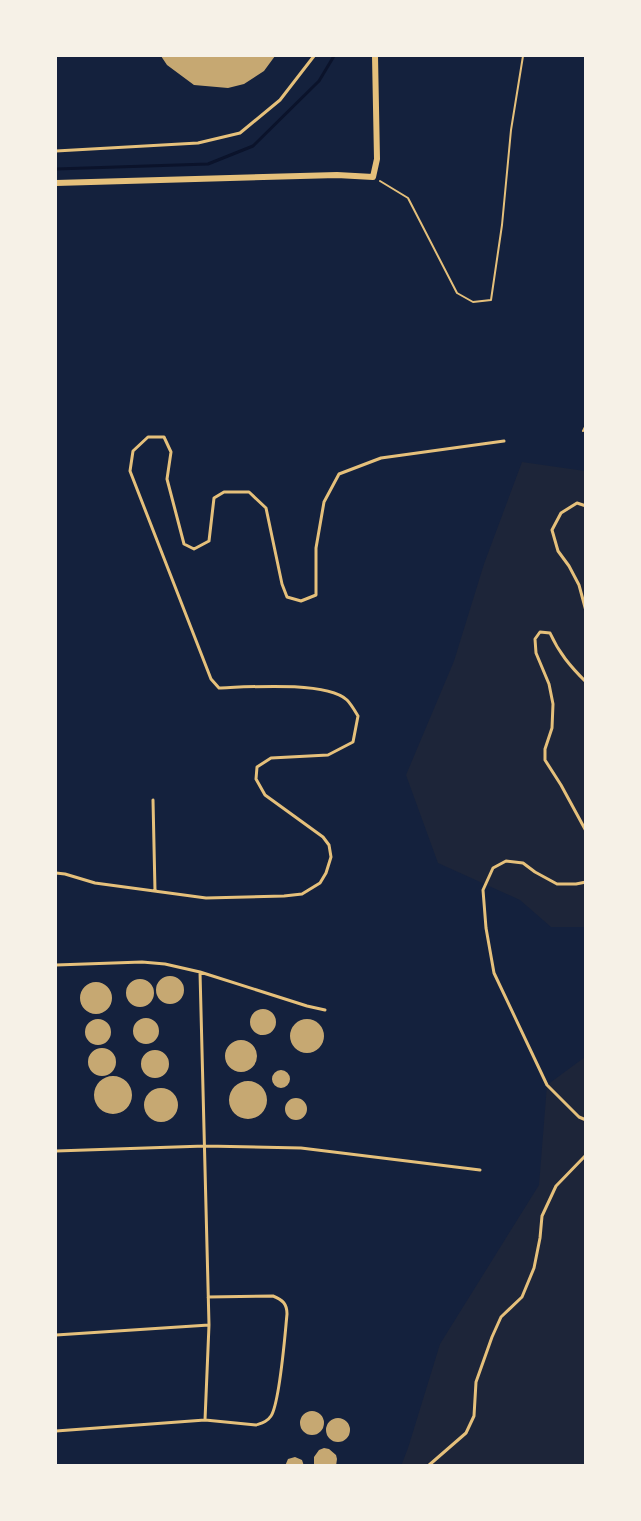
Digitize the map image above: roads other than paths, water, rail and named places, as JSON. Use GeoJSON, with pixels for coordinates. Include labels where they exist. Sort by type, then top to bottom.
{"type":"FeatureCollection","features":[{"type":"Feature","properties":{"kind":"street"},"geometry":{"type":"LineString","coordinates":[[56,183],[337,175],[373,177],[377,159],[375,56]]}},
{"type":"Feature","properties":{"kind":"lane"},"geometry":{"type":"LineString","coordinates":[[56,151],[198,143],[240,133],[280,100],[314,56]]}},
{"type":"Feature","properties":{"kind":"lane"},"geometry":{"type":"LineString","coordinates":[[56,873],[95,883],[206,898],[302,894],[320,883],[326,873],[331,857],[329,845],[323,837],[265,795],[256,779],[257,767],[271,758],[328,755],[353,742],[358,716],[347,700],[329,692],[289,686],[219,688],[211,679],[130,471],[133,451],[148,437],[164,437],[171,452],[167,479],[184,544],[194,549],[208,542],[214,498],[224,492],[249,492],[266,507],[282,584],[287,597],[301,601],[316,595],[316,548],[324,502],[339,474],[381,458],[504,441]]}},
{"type":"Feature","properties":{"kind":"lane"},"geometry":{"type":"LineString","coordinates":[[585,506],[577,503],[561,513],[552,530],[558,551],[579,585],[585,611]]}},
{"type":"Feature","properties":{"kind":"lane"},"geometry":{"type":"LineString","coordinates":[[585,682],[558,651],[550,633],[540,632],[535,639],[536,654],[549,684],[553,704],[552,728],[545,749],[545,760],[585,831]]}},
{"type":"Feature","properties":{"kind":"lane"},"geometry":{"type":"LineString","coordinates":[[153,800],[155,891]]}},
{"type":"Feature","properties":{"kind":"lane"},"geometry":{"type":"LineString","coordinates":[[585,882],[557,884],[524,863],[506,861],[493,868],[483,890],[486,928],[494,973],[547,1085],[579,1117],[585,1120]]}},
{"type":"Feature","properties":{"kind":"lane"},"geometry":{"type":"LineString","coordinates":[[56,965],[142,962],[165,964],[200,972],[324,1010]]}},
{"type":"Feature","properties":{"kind":"lane"},"geometry":{"type":"LineString","coordinates":[[200,972],[209,1325],[205,1420]]}},
{"type":"Feature","properties":{"kind":"lane"},"geometry":{"type":"LineString","coordinates":[[56,1151],[205,1146],[301,1148],[480,1170]]}},
{"type":"Feature","properties":{"kind":"lane"},"geometry":{"type":"LineString","coordinates":[[428,1466],[466,1433],[474,1416],[476,1382],[492,1337],[501,1317],[522,1297],[534,1268],[542,1216],[556,1186],[585,1155]]}},
{"type":"Feature","properties":{"kind":"lane"},"geometry":{"type":"LineString","coordinates":[[56,1431],[205,1420],[256,1425],[264,1423],[272,1414],[277,1398],[287,1308],[283,1300],[273,1296],[208,1297]]}},
{"type":"Feature","properties":{"kind":"lane"},"geometry":{"type":"LineString","coordinates":[[56,1335],[209,1325]]}},
{"type":"Feature","properties":{"kind":"waterway"},"geometry":{"type":"LineString","coordinates":[[56,169],[208,164],[253,146],[319,81],[334,56]]}}]}
